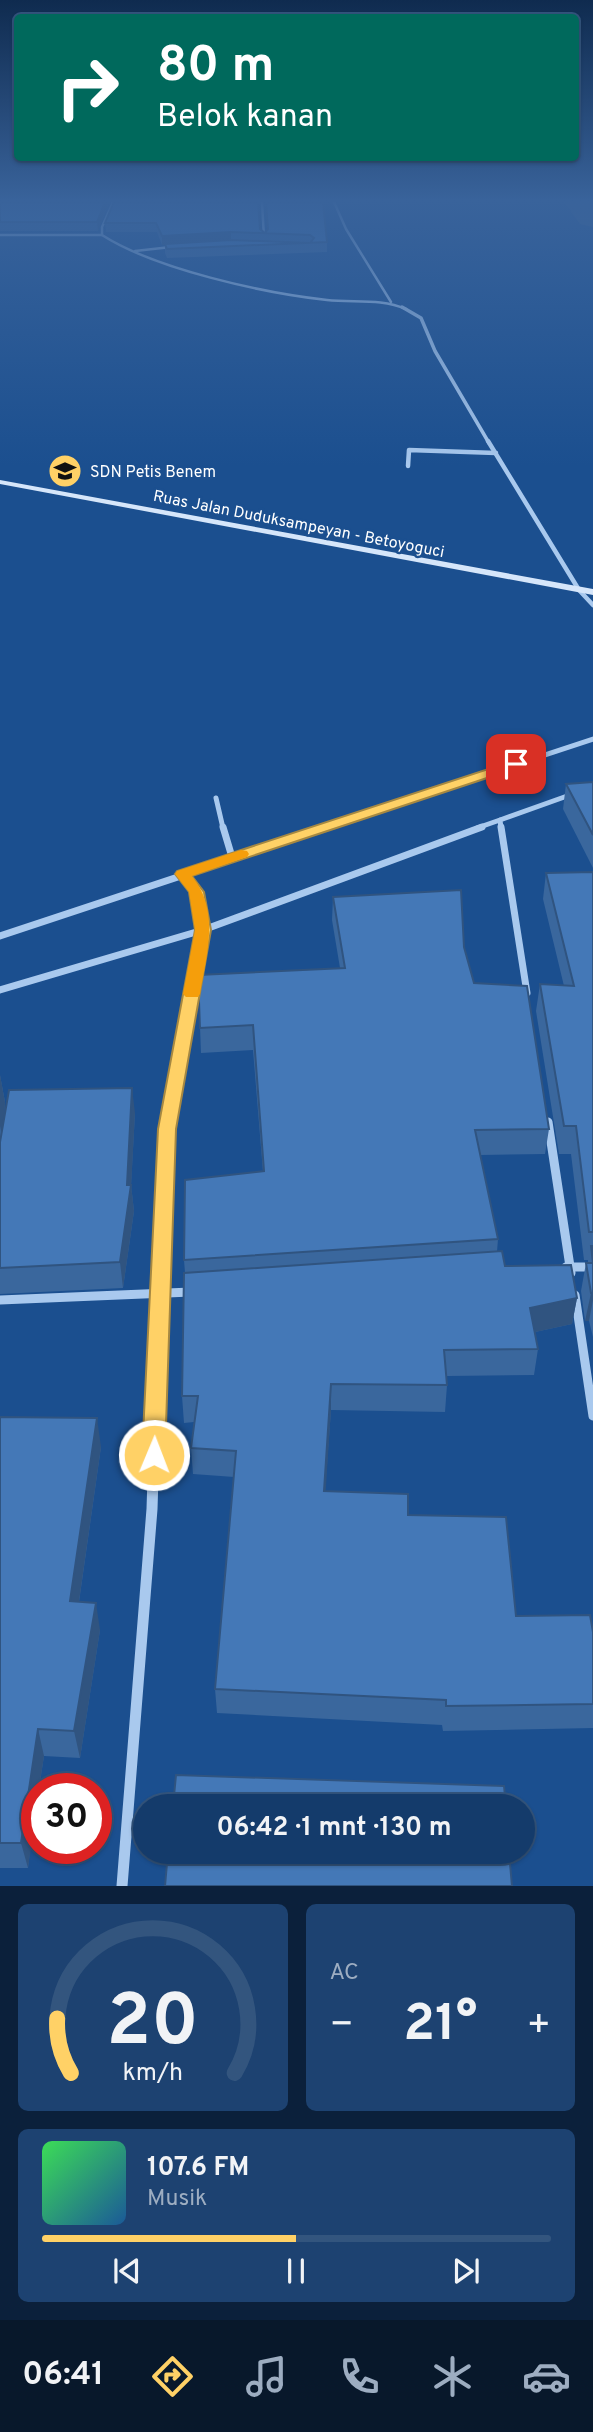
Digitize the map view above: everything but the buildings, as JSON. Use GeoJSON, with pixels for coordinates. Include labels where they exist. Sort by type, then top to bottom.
{"type":"FeatureCollection","features":[{"type":"Feature","properties":{"kind":"main road","name":"Ruas Jalan Duduksampeyan - Betoyoguci"},"geometry":{"type":"LineString","coordinates":[[0,482],[593,592]]}},
{"type":"Feature","properties":{"kind":"street"},"geometry":{"type":"LineString","coordinates":[[263,290],[329,300],[391,302],[407,307],[421,318],[435,351],[496,453],[579,590],[593,605]]}},
{"type":"Feature","properties":{"kind":"street"},"geometry":{"type":"LineString","coordinates":[[384,290],[391,302]]}},
{"type":"Feature","properties":{"kind":"street"},"geometry":{"type":"LineString","coordinates":[[408,466],[410,450],[496,453]]}},
{"type":"Feature","properties":{"kind":"street"},"geometry":{"type":"LineString","coordinates":[[0,936],[593,739]]}},
{"type":"Feature","properties":{"kind":"street"},"geometry":{"type":"LineString","coordinates":[[0,990],[203,930],[583,790]]}},
{"type":"Feature","properties":{"kind":"street"},"geometry":{"type":"LineString","coordinates":[[216,798],[232,857]]}},
{"type":"Feature","properties":{"kind":"street"},"geometry":{"type":"LineString","coordinates":[[499,820],[530,1009]]}},
{"type":"Feature","properties":{"kind":"street"},"geometry":{"type":"LineString","coordinates":[[122,1886],[152,1509],[158,1294],[167,1129],[203,930],[197,892],[183,874]]}},
{"type":"Feature","properties":{"kind":"street"},"geometry":{"type":"LineString","coordinates":[[547,1117],[593,1416]]}},
{"type":"Feature","properties":{"kind":"street"},"geometry":{"type":"LineString","coordinates":[[557,1267],[593,1267]]}},
{"type":"Feature","properties":{"kind":"street"},"geometry":{"type":"LineString","coordinates":[[0,1300],[200,1292]]}},
{"type":"Feature","properties":{"kind":"slow traffic"},"geometry":{"type":"LineString","coordinates":[[192,994],[203,930],[197,892],[183,874],[241,854]]}},
{"type":"Feature","properties":{"kind":"place","name":"SDN Petis Benem"},"geometry":{"type":"Point","coordinates":[65,471]}},
{"type":"Feature","properties":{"kind":"route"},"geometry":{"type":"LineString","coordinates":[[154,1455],[158,1294],[167,1129],[203,930],[197,892],[183,874],[516,764]]}}]}
